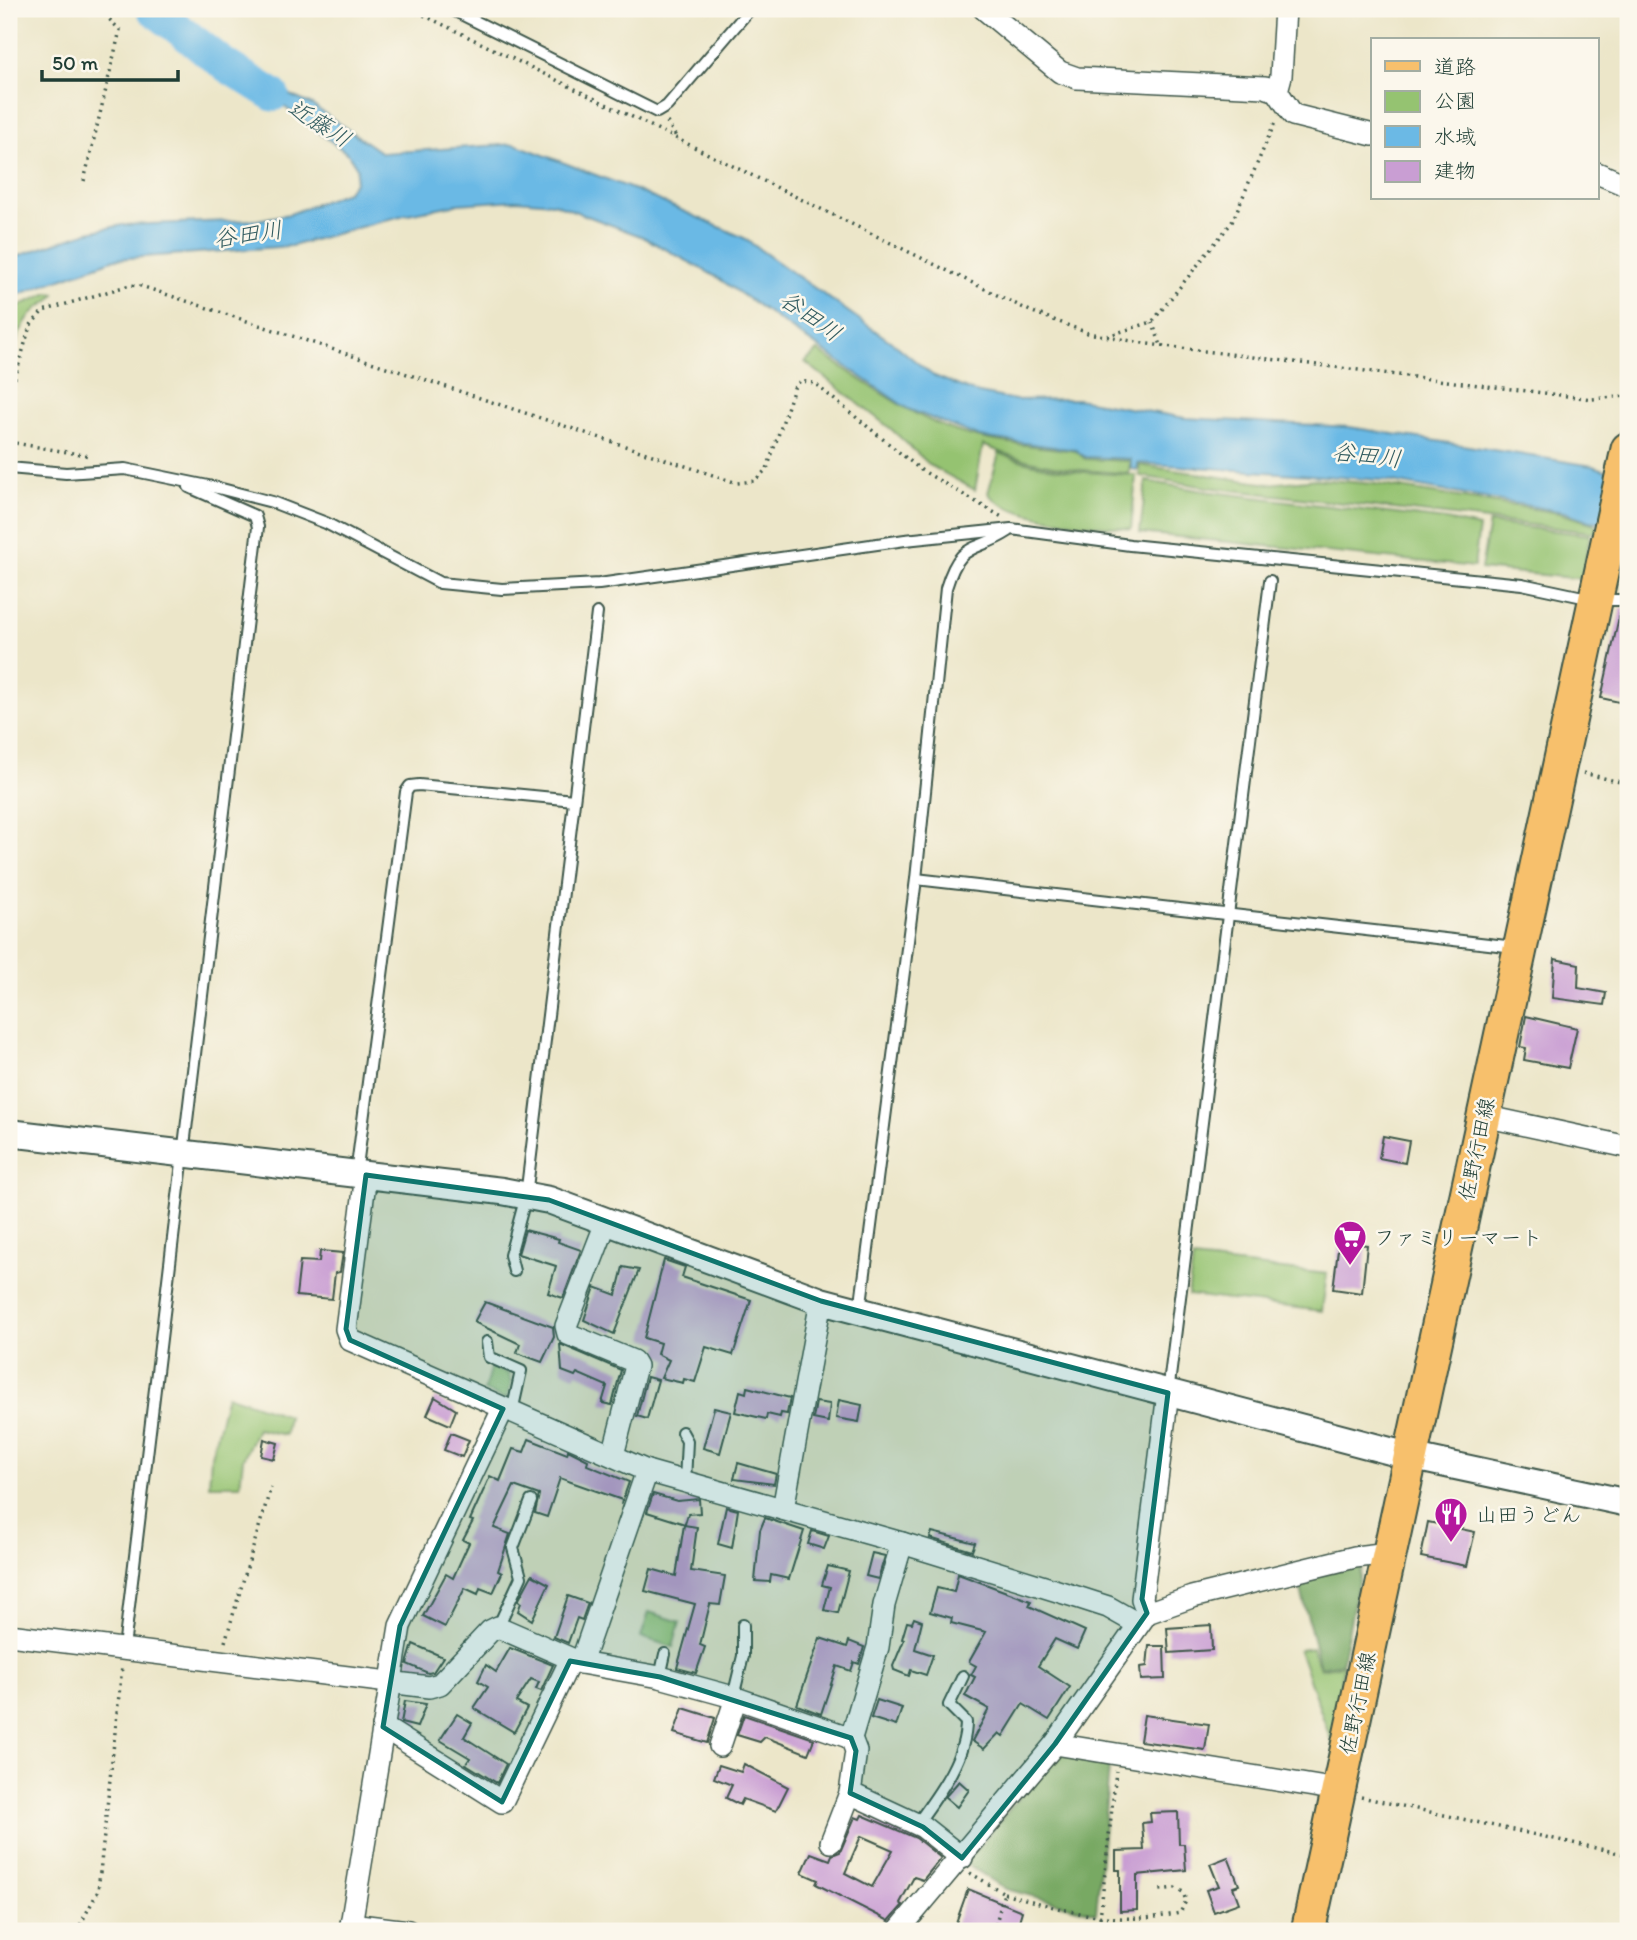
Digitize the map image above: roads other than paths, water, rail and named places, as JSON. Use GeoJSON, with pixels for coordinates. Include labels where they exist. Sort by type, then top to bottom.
{"type":"FeatureCollection","features":[{"type":"Feature","properties":{"kind":"main road","name":"佐野行田線"},"geometry":{"type":"LineString","coordinates":[[1308,1931],[1518,948],[1559,767],[1608,597],[1628,449]]}},
{"type":"Feature","properties":{"kind":"street"},"geometry":{"type":"LineString","coordinates":[[984,9],[1060,72],[1077,78],[1265,87],[1304,119],[1371,135]]}},
{"type":"Feature","properties":{"kind":"street"},"geometry":{"type":"LineString","coordinates":[[1282,100],[1285,9]]}},
{"type":"Feature","properties":{"kind":"street"},"geometry":{"type":"LineString","coordinates":[[1598,173],[1628,186]]}},
{"type":"Feature","properties":{"kind":"street"},"geometry":{"type":"LineString","coordinates":[[1484,1116],[1628,1147]]}},
{"type":"Feature","properties":{"kind":"street"},"geometry":{"type":"LineString","coordinates":[[9,1133],[526,1195],[607,1220],[821,1301],[1409,1456],[1628,1503]]}},
{"type":"Feature","properties":{"kind":"street"},"geometry":{"type":"LineString","coordinates":[[361,1175],[346,1329],[350,1340],[647,1471],[902,1543],[1142,1618],[1242,1585],[1355,1557],[1389,1553]]}},
{"type":"Feature","properties":{"kind":"street"},"geometry":{"type":"LineString","coordinates":[[607,1220],[566,1326],[568,1334],[633,1361],[639,1357],[613,1455]]}},
{"type":"Feature","properties":{"kind":"street"},"geometry":{"type":"LineString","coordinates":[[783,1509],[821,1301]]}},
{"type":"Feature","properties":{"kind":"street"},"geometry":{"type":"LineString","coordinates":[[898,1931],[1055,1744],[1142,1618],[1142,1599],[1168,1393]]}},
{"type":"Feature","properties":{"kind":"street"},"geometry":{"type":"LineString","coordinates":[[408,1931],[351,1928],[400,1626],[508,1411]]}},
{"type":"Feature","properties":{"kind":"street"},"geometry":{"type":"LineString","coordinates":[[383,1727],[502,1802],[576,1661],[647,1471]]}},
{"type":"Feature","properties":{"kind":"street"},"geometry":{"type":"LineString","coordinates":[[831,1842],[850,1793],[856,1751],[851,1738],[878,1647],[884,1605],[902,1543]]}},
{"type":"Feature","properties":{"kind":"street"},"geometry":{"type":"LineString","coordinates":[[9,1635],[429,1687],[440,1684],[490,1631],[498,1627],[576,1661],[660,1677],[735,1698],[851,1738]]}},
{"type":"Feature","properties":{"kind":"street"},"geometry":{"type":"LineString","coordinates":[[720,1746],[735,1698]]}},
{"type":"Feature","properties":{"kind":"street"},"geometry":{"type":"LineString","coordinates":[[1055,1744],[1118,1752],[1338,1791]]}},
{"type":"Feature","properties":{"kind":"street"},"geometry":{"type":"LineString","coordinates":[[850,1793],[917,1824],[959,1861]]}},
{"type":"Feature","properties":{"kind":"lane"},"geometry":{"type":"LineString","coordinates":[[451,9],[657,112],[667,106],[750,9]]}},
{"type":"Feature","properties":{"kind":"lane"},"geometry":{"type":"LineString","coordinates":[[9,468],[66,473],[125,469],[272,502],[326,523],[440,583],[461,587],[538,589],[599,584],[878,544],[1012,530],[1130,545],[1522,584],[1608,597]]}},
{"type":"Feature","properties":{"kind":"lane"},"geometry":{"type":"LineString","coordinates":[[124,1648],[258,527],[255,516],[174,479]]}},
{"type":"Feature","properties":{"kind":"lane"},"geometry":{"type":"LineString","coordinates":[[860,1311],[916,879],[946,588],[954,564],[969,547],[1012,530]]}},
{"type":"Feature","properties":{"kind":"lane"},"geometry":{"type":"LineString","coordinates":[[1168,1393],[1270,581]]}},
{"type":"Feature","properties":{"kind":"lane"},"geometry":{"type":"LineString","coordinates":[[514,1271],[510,1255],[526,1195],[597,613]]}},
{"type":"Feature","properties":{"kind":"lane"},"geometry":{"type":"LineString","coordinates":[[361,1175],[406,792],[410,786],[419,785],[574,800]]}},
{"type":"Feature","properties":{"kind":"lane"},"geometry":{"type":"LineString","coordinates":[[916,879],[1518,948]]}},
{"type":"Feature","properties":{"kind":"lane"},"geometry":{"type":"LineString","coordinates":[[487,1342],[489,1357],[521,1371],[508,1411]]}},
{"type":"Feature","properties":{"kind":"lane"},"geometry":{"type":"LineString","coordinates":[[682,1432],[687,1441],[685,1481]]}},
{"type":"Feature","properties":{"kind":"lane"},"geometry":{"type":"LineString","coordinates":[[498,1627],[521,1577],[513,1548],[531,1501]]}},
{"type":"Feature","properties":{"kind":"lane"},"geometry":{"type":"LineString","coordinates":[[735,1698],[743,1656],[743,1625]]}},
{"type":"Feature","properties":{"kind":"lane"},"geometry":{"type":"LineString","coordinates":[[660,1677],[665,1654]]}},
{"type":"Feature","properties":{"kind":"lane"},"geometry":{"type":"LineString","coordinates":[[917,1824],[944,1787],[966,1736],[966,1722],[949,1705],[964,1675]]}},
{"type":"Feature","properties":{"kind":"water","name":"谷田川"},"geometry":{"type":"Polygon","coordinates":[[[236,71],[312,105],[382,153],[515,144],[635,190],[742,237],[897,346],[932,375],[974,392],[1015,400],[1077,399],[1185,418],[1349,427],[1593,466],[1628,478],[1628,525],[1590,521],[1564,512],[1381,480],[1138,463],[1137,470],[1131,469],[1131,459],[1085,457],[1076,450],[980,437],[908,409],[715,276],[643,237],[553,203],[516,200],[458,204],[408,214],[291,246],[115,259],[9,298],[9,259],[88,232],[123,225],[257,220],[290,214],[347,192],[355,182],[357,168],[348,154],[236,71]]]}},
{"type":"Feature","properties":{"kind":"waterway","name":"近藤川"},"geometry":{"type":"LineString","coordinates":[[153,9],[225,65],[273,95]]}},
{"type":"Feature","properties":{"kind":"place","name":"ファミリーマート"},"geometry":{"type":"Point","coordinates":[1350,1267]}},
{"type":"Feature","properties":{"kind":"place","name":"山田うどん"},"geometry":{"type":"Point","coordinates":[1451,1544]}}]}
